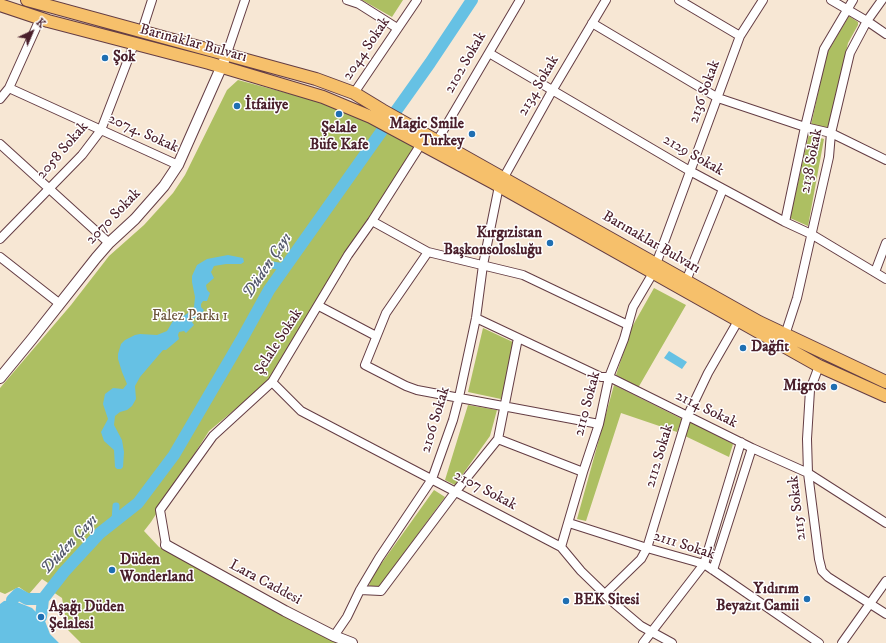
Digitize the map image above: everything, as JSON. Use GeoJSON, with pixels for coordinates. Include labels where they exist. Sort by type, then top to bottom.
{"type":"FeatureCollection","features":[{"type":"Feature","properties":{"kind":"main road","name":"Barınaklar Bulvarı"},"geometry":{"type":"LineString","coordinates":[[26,0],[142,31],[323,97],[379,115]]}},
{"type":"Feature","properties":{"kind":"main road","name":"Barınaklar Bulvarı"},"geometry":{"type":"LineString","coordinates":[[0,6],[40,19],[134,44],[316,79],[354,93],[379,115]]}},
{"type":"Feature","properties":{"kind":"main road"},"geometry":{"type":"LineString","coordinates":[[379,115],[401,127],[421,144],[501,182]]}},
{"type":"Feature","properties":{"kind":"main road","name":"Barınaklar Bulvarı"},"geometry":{"type":"LineString","coordinates":[[401,127],[437,141],[501,182],[654,268],[738,321],[818,366],[886,396]]}},
{"type":"Feature","properties":{"kind":"main road","name":"Barınaklar Bulvarı"},"geometry":{"type":"LineString","coordinates":[[654,268],[686,281],[759,322],[886,382]]}},
{"type":"Feature","properties":{"kind":"street"},"geometry":{"type":"LineString","coordinates":[[142,31],[152,0]]}},
{"type":"Feature","properties":{"kind":"street"},"geometry":{"type":"LineString","coordinates":[[224,61],[245,0]]}},
{"type":"Feature","properties":{"kind":"street"},"geometry":{"type":"LineString","coordinates":[[347,0],[359,4],[397,28]]}},
{"type":"Feature","properties":{"kind":"street","name":"2044 Sokak"},"geometry":{"type":"LineString","coordinates":[[354,93],[417,0]]}},
{"type":"Feature","properties":{"kind":"street","name":"2102 Sokak"},"geometry":{"type":"LineString","coordinates":[[437,141],[520,0]]}},
{"type":"Feature","properties":{"kind":"street","name":"2134 Sokak"},"geometry":{"type":"LineString","coordinates":[[501,182],[552,91],[606,0]]}},
{"type":"Feature","properties":{"kind":"street"},"geometry":{"type":"LineString","coordinates":[[679,0],[740,36]]}},
{"type":"Feature","properties":{"kind":"street","name":"2136 Sokak"},"geometry":{"type":"LineString","coordinates":[[654,268],[740,36],[762,0]]}},
{"type":"Feature","properties":{"kind":"street"},"geometry":{"type":"LineString","coordinates":[[831,0],[886,34]]}},
{"type":"Feature","properties":{"kind":"street"},"geometry":{"type":"LineString","coordinates":[[786,222],[805,127],[824,50],[853,0]]}},
{"type":"Feature","properties":{"kind":"street","name":"2138 Sokak"},"geometry":{"type":"LineString","coordinates":[[785,335],[797,298],[829,157],[831,133],[850,53],[867,21],[882,0]]}},
{"type":"Feature","properties":{"kind":"street"},"geometry":{"type":"LineString","coordinates":[[0,99],[9,88],[40,19]]}},
{"type":"Feature","properties":{"kind":"street"},"geometry":{"type":"LineString","coordinates":[[592,23],[718,98],[805,127],[831,133],[886,160]]}},
{"type":"Feature","properties":{"kind":"street","name":"2058 Sokak"},"geometry":{"type":"LineString","coordinates":[[0,239],[82,155],[100,130],[134,44]]}},
{"type":"Feature","properties":{"kind":"street","name":"2129 Sokak"},"geometry":{"type":"LineString","coordinates":[[488,53],[690,172],[811,234],[886,279]]}},
{"type":"Feature","properties":{"kind":"street","name":"2070 Sokak"},"geometry":{"type":"LineString","coordinates":[[0,378],[109,243],[135,220],[164,186],[178,165],[224,61]]}},
{"type":"Feature","properties":{"kind":"street","name":"2074. Sokak"},"geometry":{"type":"LineString","coordinates":[[9,88],[178,165]]}},
{"type":"Feature","properties":{"kind":"street"},"geometry":{"type":"LineString","coordinates":[[0,144],[109,243]]}},
{"type":"Feature","properties":{"kind":"street","name":"Şelale Sokak"},"geometry":{"type":"LineString","coordinates":[[166,545],[160,510],[213,436],[272,382],[319,306],[348,255],[372,221],[421,144]]}},
{"type":"Feature","properties":{"kind":"street","name":"2106 Sokak"},"geometry":{"type":"LineString","coordinates":[[334,636],[347,617],[378,558],[432,479],[453,420],[459,397],[476,318],[483,265],[495,200],[501,182]]}},
{"type":"Feature","properties":{"kind":"street"},"geometry":{"type":"LineString","coordinates":[[686,281],[723,189]]}},
{"type":"Feature","properties":{"kind":"street"},"geometry":{"type":"LineString","coordinates":[[372,221],[428,252],[523,275],[628,325]]}},
{"type":"Feature","properties":{"kind":"street"},"geometry":{"type":"LineString","coordinates":[[876,272],[886,243]]}},
{"type":"Feature","properties":{"kind":"street"},"geometry":{"type":"LineString","coordinates":[[428,252],[386,313],[365,365],[417,390],[599,424]]}},
{"type":"Feature","properties":{"kind":"street"},"geometry":{"type":"LineString","coordinates":[[0,257],[60,304]]}},
{"type":"Feature","properties":{"kind":"street","name":"2110 Sokak"},"geometry":{"type":"LineString","coordinates":[[561,547],[569,523],[582,472],[599,424],[609,377],[624,340],[633,307],[654,268]]}},
{"type":"Feature","properties":{"kind":"street"},"geometry":{"type":"LineString","coordinates":[[319,306],[376,336]]}},
{"type":"Feature","properties":{"kind":"street","name":"2114 Sokak"},"geometry":{"type":"LineString","coordinates":[[476,318],[601,376],[609,377],[687,417],[741,442],[704,564],[643,643]]}},
{"type":"Feature","properties":{"kind":"street","name":"2112 Sokak"},"geometry":{"type":"LineString","coordinates":[[605,594],[640,559],[647,548],[687,417],[708,373],[738,321]]}},
{"type":"Feature","properties":{"kind":"street"},"geometry":{"type":"LineString","coordinates":[[360,590],[381,591],[456,491],[498,439],[518,338]]}},
{"type":"Feature","properties":{"kind":"street","name":"2115 Sokak"},"geometry":{"type":"LineString","coordinates":[[818,366],[810,390],[807,439],[808,473],[818,554],[822,571],[828,577],[886,614]]}},
{"type":"Feature","properties":{"kind":"street","name":"2107 Sokak"},"geometry":{"type":"LineString","coordinates":[[272,382],[301,411],[561,547],[581,571],[641,626],[672,643]]}},
{"type":"Feature","properties":{"kind":"street"},"geometry":{"type":"LineString","coordinates":[[498,439],[582,472]]}},
{"type":"Feature","properties":{"kind":"street"},"geometry":{"type":"LineString","coordinates":[[741,442],[808,473],[886,524]]}},
{"type":"Feature","properties":{"kind":"street"},"geometry":{"type":"LineString","coordinates":[[713,570],[752,448]]}},
{"type":"Feature","properties":{"kind":"street","name":"2111 Sokak"},"geometry":{"type":"LineString","coordinates":[[569,523],[647,548],[704,564],[819,643]]}},
{"type":"Feature","properties":{"kind":"street","name":"Lara Caddesi"},"geometry":{"type":"LineString","coordinates":[[166,545],[285,611],[334,636],[352,643]]}},
{"type":"Feature","properties":{"kind":"street"},"geometry":{"type":"LineString","coordinates":[[842,643],[886,582]]}},
{"type":"Feature","properties":{"kind":"green space"},"geometry":{"type":"Polygon","coordinates":[[[362,0],[403,0],[392,17],[362,0]]]}},
{"type":"Feature","properties":{"kind":"green space"},"geometry":{"type":"Polygon","coordinates":[[[849,16],[858,22],[858,25],[848,43],[830,128],[811,125],[827,53],[849,16]]]}},
{"type":"Feature","properties":{"kind":"green space","name":"Falez Parkı 1"},"geometry":{"type":"Polygon","coordinates":[[[238,80],[324,103],[362,119],[416,148],[340,260],[268,382],[209,431],[144,531],[159,547],[321,634],[343,643],[81,643],[68,630],[62,598],[50,590],[48,583],[42,579],[29,594],[19,587],[5,594],[0,592],[0,388],[71,305],[109,256],[144,225],[173,193],[185,175],[227,90],[238,80]]]}},
{"type":"Feature","properties":{"kind":"green space"},"geometry":{"type":"Polygon","coordinates":[[[809,134],[824,139],[808,226],[790,218],[809,134]]]}},
{"type":"Feature","properties":{"kind":"green space"},"geometry":{"type":"Polygon","coordinates":[[[654,288],[686,305],[638,388],[616,375],[632,327],[654,288]]]}},
{"type":"Feature","properties":{"kind":"green space"},"geometry":{"type":"Polygon","coordinates":[[[483,328],[515,343],[501,399],[468,392],[483,328]]]}},
{"type":"Feature","properties":{"kind":"green space"},"geometry":{"type":"Polygon","coordinates":[[[614,385],[682,419],[677,432],[621,413],[586,521],[577,519],[614,385]]]}},
{"type":"Feature","properties":{"kind":"green space"},"geometry":{"type":"Polygon","coordinates":[[[468,405],[497,410],[490,436],[455,485],[445,480],[468,405]]]}},
{"type":"Feature","properties":{"kind":"green space"},"geometry":{"type":"Polygon","coordinates":[[[690,422],[733,444],[729,457],[685,436],[690,422]]]}},
{"type":"Feature","properties":{"kind":"green space"},"geometry":{"type":"Polygon","coordinates":[[[434,490],[445,497],[379,587],[369,586],[371,578],[434,490]]]}},
{"type":"Feature","properties":{"kind":"water"},"geometry":{"type":"Polygon","coordinates":[[[228,255],[243,258],[244,262],[241,264],[214,266],[211,272],[214,278],[206,285],[207,290],[210,293],[207,301],[203,301],[201,304],[201,307],[204,310],[199,318],[196,317],[193,319],[192,322],[194,325],[186,333],[184,331],[179,332],[179,339],[166,350],[163,350],[140,377],[135,386],[136,399],[132,406],[115,416],[114,425],[122,440],[124,452],[123,467],[121,469],[117,469],[115,467],[114,450],[104,441],[101,432],[108,419],[103,404],[105,394],[113,388],[123,389],[127,384],[118,359],[121,344],[125,340],[135,335],[157,335],[167,331],[173,321],[191,311],[194,307],[195,297],[192,276],[197,265],[207,259],[228,255]]]}},
{"type":"Feature","properties":{"kind":"water"},"geometry":{"type":"Polygon","coordinates":[[[669,351],[687,362],[682,369],[664,358],[669,351]]]}},
{"type":"Feature","properties":{"kind":"water"},"geometry":{"type":"Polygon","coordinates":[[[12,600],[32,608],[45,621],[50,634],[59,643],[0,643],[0,604],[4,601],[12,600]]]}},
{"type":"Feature","properties":{"kind":"waterway","name":"Düden Çayı"},"geometry":{"type":"LineString","coordinates":[[41,617],[43,599],[64,572],[100,533],[138,503],[174,455],[269,290],[430,63],[472,0]]}},
{"type":"Feature","properties":{"kind":"waterway"},"geometry":{"type":"LineString","coordinates":[[272,265],[286,267]]}},
{"type":"Feature","properties":{"kind":"waterway"},"geometry":{"type":"LineString","coordinates":[[115,521],[116,506]]}},
{"type":"Feature","properties":{"kind":"waterway","name":"Düden Çayı"},"geometry":{"type":"LineString","coordinates":[[12,600],[18,594],[27,599],[43,599]]}},
{"type":"Feature","properties":{"kind":"place","name":"Şok"},"geometry":{"type":"Point","coordinates":[105,58]}},
{"type":"Feature","properties":{"kind":"place","name":"İtfaiiye"},"geometry":{"type":"Point","coordinates":[237,106]}},
{"type":"Feature","properties":{"kind":"place","name":"Şelale Büfe Kafe"},"geometry":{"type":"Point","coordinates":[339,114]}},
{"type":"Feature","properties":{"kind":"place","name":"Magic Smile Turkey"},"geometry":{"type":"Point","coordinates":[472,134]}},
{"type":"Feature","properties":{"kind":"place","name":"Kırgızistan Başkonsolosluğu"},"geometry":{"type":"Point","coordinates":[550,243]}},
{"type":"Feature","properties":{"kind":"place","name":"Dağfit"},"geometry":{"type":"Point","coordinates":[743,348]}},
{"type":"Feature","properties":{"kind":"place","name":"Migros"},"geometry":{"type":"Point","coordinates":[834,387]}},
{"type":"Feature","properties":{"kind":"place","name":"Düden Wonderland"},"geometry":{"type":"Point","coordinates":[112,570]}},
{"type":"Feature","properties":{"kind":"place","name":"Yıdırım Beyazıt Camii"},"geometry":{"type":"Point","coordinates":[807,599]}},
{"type":"Feature","properties":{"kind":"place","name":"BEK Sitesi"},"geometry":{"type":"Point","coordinates":[566,601]}},
{"type":"Feature","properties":{"kind":"place","name":"Aşağı Düden Şelalesi"},"geometry":{"type":"Point","coordinates":[41,617]}}]}
